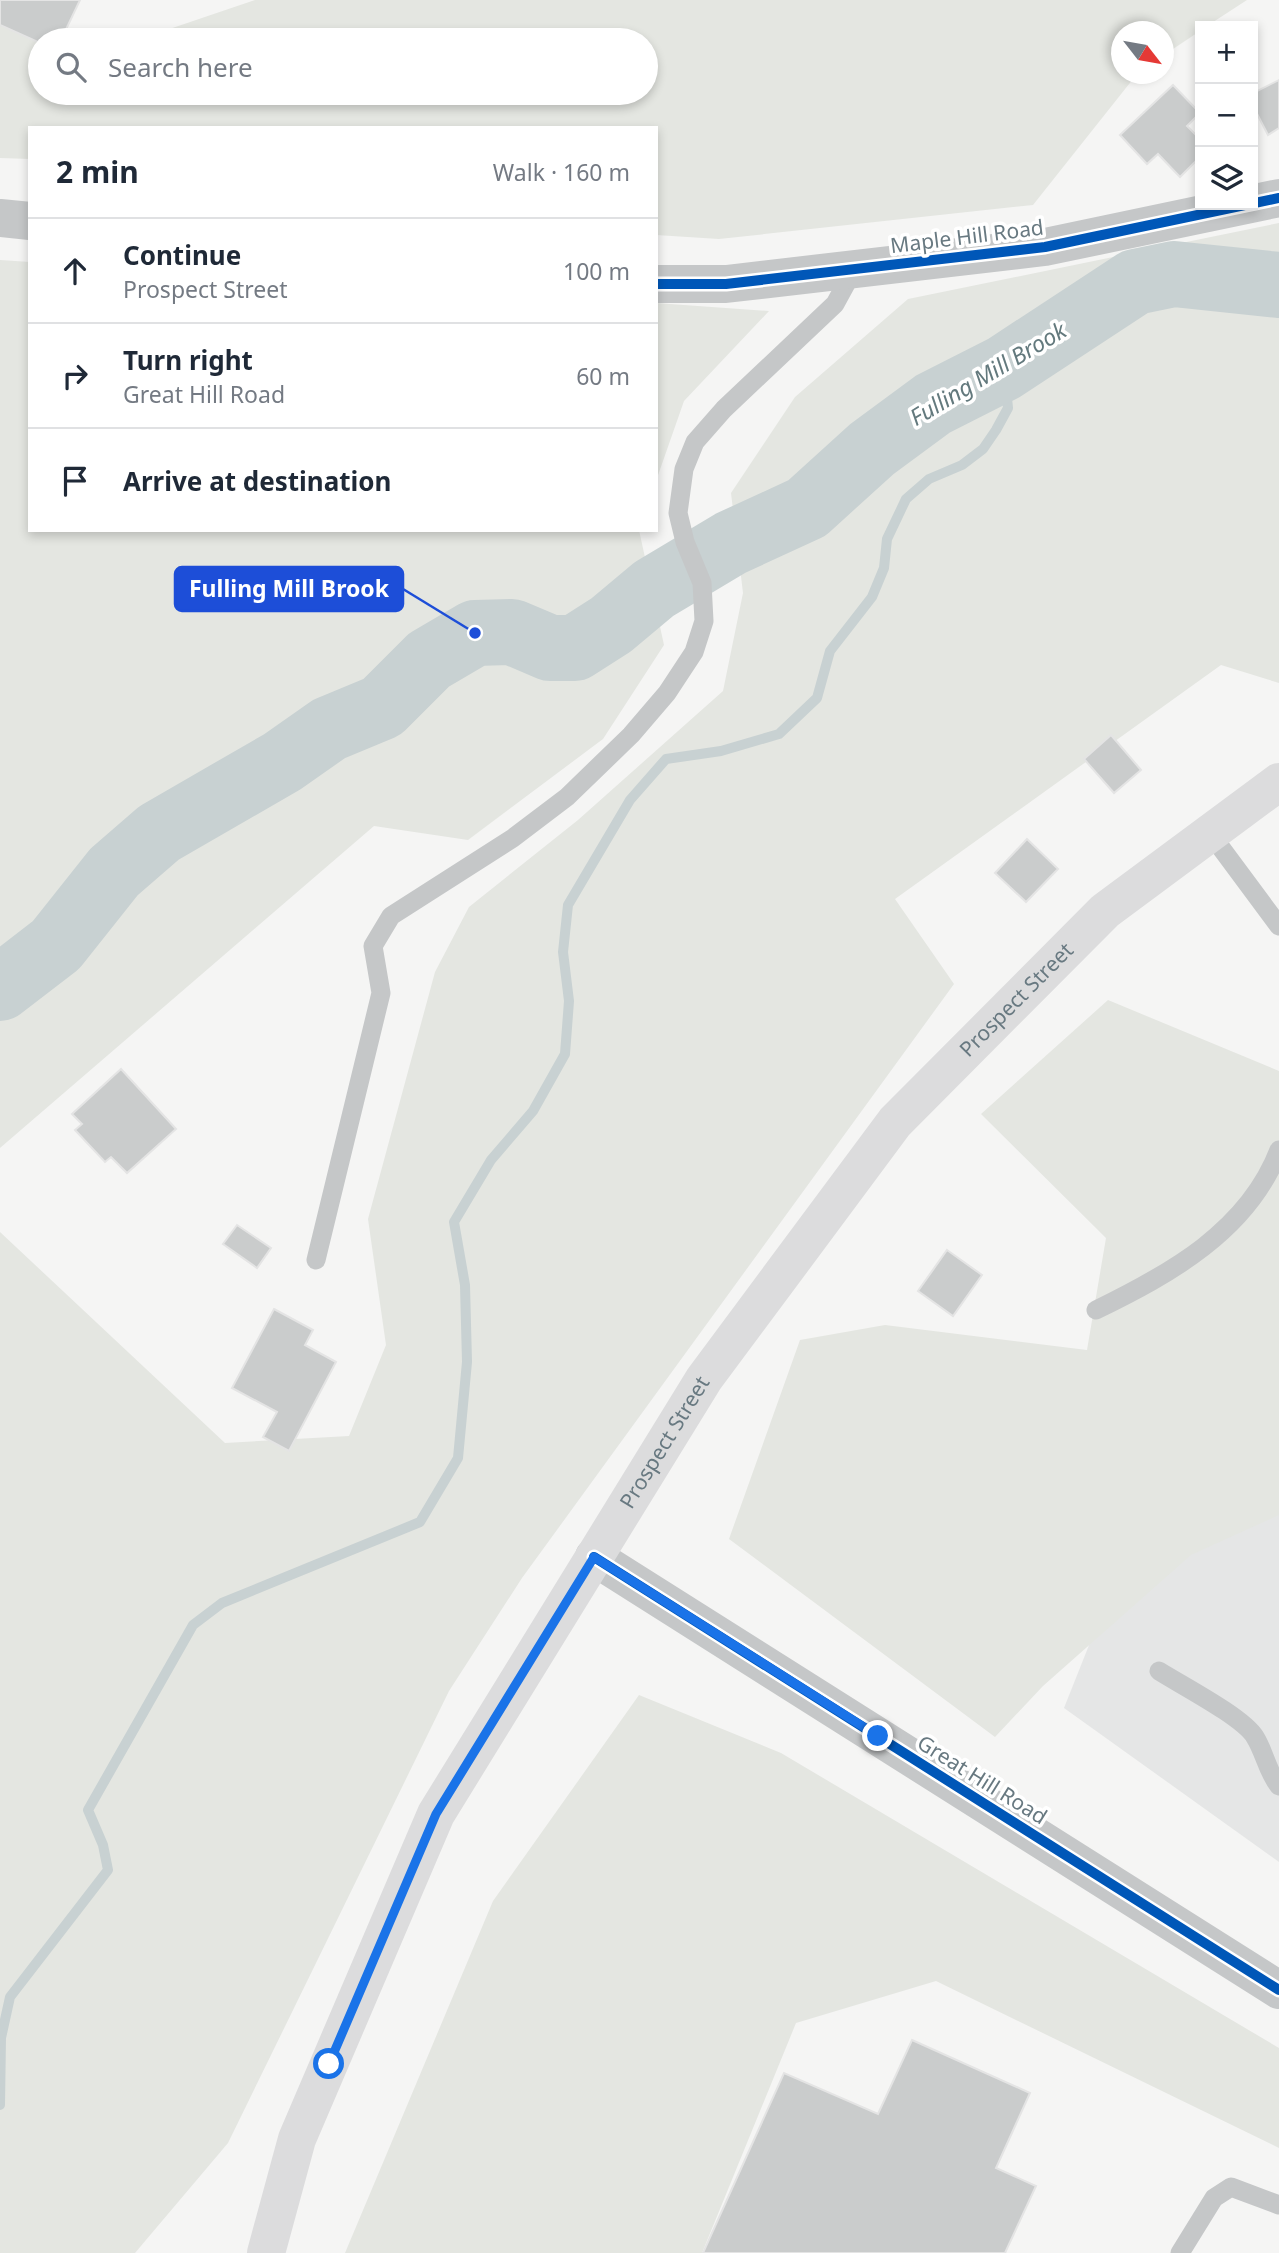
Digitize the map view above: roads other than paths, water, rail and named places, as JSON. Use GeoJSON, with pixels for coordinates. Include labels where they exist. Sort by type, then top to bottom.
{"type":"FeatureCollection","features":[{"type":"Feature","properties":{"kind":"main road","name":"Prospect Street"},"geometry":{"type":"LineString","coordinates":[[266,2253],[297,2139],[436,1814],[704,1379],[895,1122],[1105,911],[1279,782]]}},
{"type":"Feature","properties":{"kind":"street","name":"Maple Hill Road"},"geometry":{"type":"LineString","coordinates":[[658,284],[726,284],[1045,247],[1279,198]]}},
{"type":"Feature","properties":{"kind":"street"},"geometry":{"type":"LineString","coordinates":[[0,218],[28,221]]}},
{"type":"Feature","properties":{"kind":"street","name":"Great Hill Road"},"geometry":{"type":"LineString","coordinates":[[594,1557],[1279,1990]]}},
{"type":"Feature","properties":{"kind":"lane"},"geometry":{"type":"LineString","coordinates":[[316,1261],[381,993],[373,946],[391,916],[513,838],[567,797],[631,735],[667,694],[694,652],[704,621],[702,583],[685,542],[678,513],[684,469],[695,442],[724,409],[835,304],[853,271]]}},
{"type":"Feature","properties":{"kind":"lane"},"geometry":{"type":"LineString","coordinates":[[1210,833],[1279,926]]}},
{"type":"Feature","properties":{"kind":"lane"},"geometry":{"type":"LineString","coordinates":[[1096,1310],[1163,1277],[1213,1240],[1251,1201],[1279,1150]]}},
{"type":"Feature","properties":{"kind":"lane"},"geometry":{"type":"LineString","coordinates":[[1159,1671],[1237,1720],[1255,1735],[1270,1775],[1279,1786]]}},
{"type":"Feature","properties":{"kind":"lane"},"geometry":{"type":"LineString","coordinates":[[1180,2253],[1214,2198],[1231,2187],[1279,2205]]}},
{"type":"Feature","properties":{"kind":"waterway","name":"Fulling Mill Brook"},"geometry":{"type":"LineString","coordinates":[[0,988],[56,945],[114,872],[159,833],[282,762],[329,729],[382,707],[429,660],[475,633],[512,632],[550,648],[575,648],[611,625],[654,589],[731,543],[807,508],[872,449],[933,404],[1004,368],[1135,282],[1174,274],[1279,285]]}},
{"type":"Feature","properties":{"kind":"waterway"},"geometry":{"type":"LineString","coordinates":[[0,2105],[1,2038],[10,1997],[108,1870],[103,1845],[88,1810],[193,1625],[222,1603],[420,1522],[458,1458],[467,1362],[465,1285],[454,1222],[491,1160],[533,1111],[565,1054],[569,1001],[563,952],[568,905],[630,800],[666,759],[721,751],[779,734],[817,698],[830,651],[872,597],[884,568],[887,539],[906,499],[929,479],[962,465],[983,449],[996,430],[1008,408],[1004,368]]}},
{"type":"Feature","properties":{"kind":"place","name":"Fulling Mill Brook"},"geometry":{"type":"Point","coordinates":[475,633]}}]}
